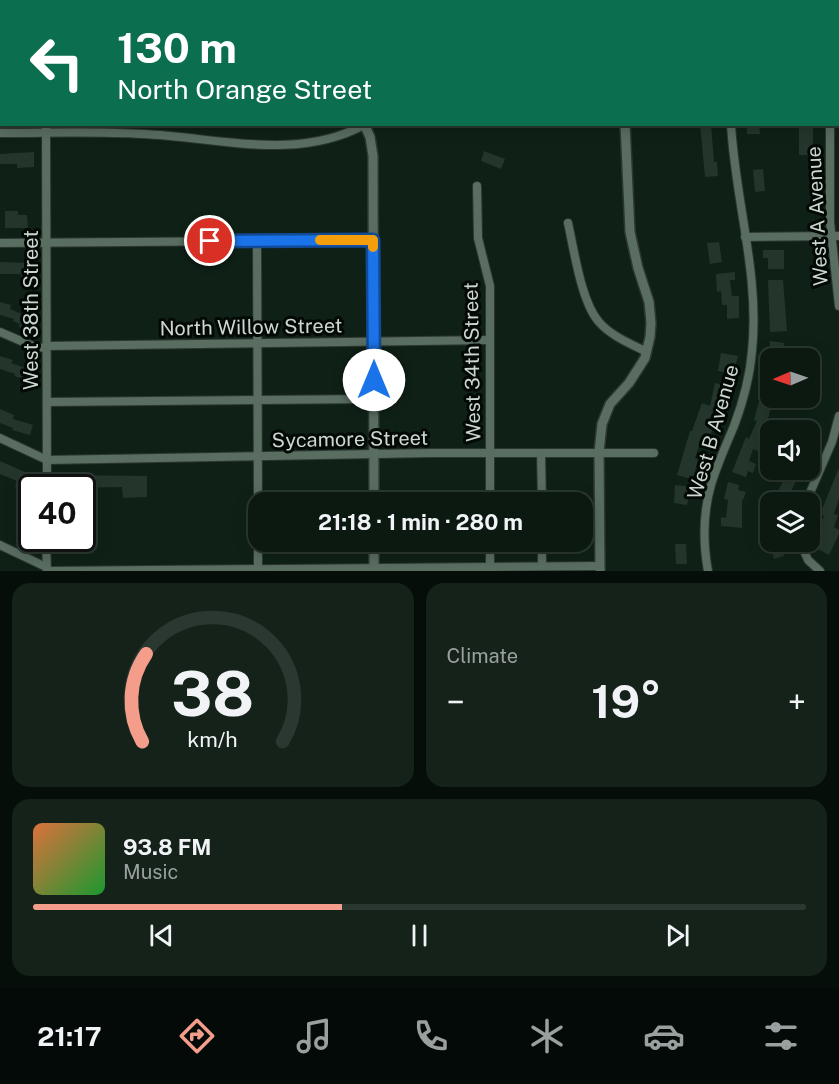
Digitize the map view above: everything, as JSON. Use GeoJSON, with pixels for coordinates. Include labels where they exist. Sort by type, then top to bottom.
{"type":"FeatureCollection","features":[{"type":"Feature","properties":{"kind":"street"},"geometry":{"type":"LineString","coordinates":[[0,133],[46,129],[144,134],[267,146],[321,140],[362,126]]}},
{"type":"Feature","properties":{"kind":"street"},"geometry":{"type":"LineString","coordinates":[[364,126],[372,148],[374,492]]}},
{"type":"Feature","properties":{"kind":"street"},"geometry":{"type":"LineString","coordinates":[[0,545],[46,569],[258,570],[490,568],[542,565],[600,568],[600,435],[605,415],[638,370],[647,352],[650,337],[649,302],[630,232],[625,126]]}},
{"type":"Feature","properties":{"kind":"street","name":"West B Avenue"},"geometry":{"type":"LineString","coordinates":[[708,571],[705,539],[708,498],[741,405],[753,351],[754,308],[731,126]]}},
{"type":"Feature","properties":{"kind":"street","name":"West A Avenue"},"geometry":{"type":"LineString","coordinates":[[830,126],[839,306]]}},
{"type":"Feature","properties":{"kind":"street","name":"West 38th Street"},"geometry":{"type":"LineString","coordinates":[[46,129],[47,474]]}},
{"type":"Feature","properties":{"kind":"street","name":"West 34th Street"},"geometry":{"type":"LineString","coordinates":[[477,186],[478,238],[490,286],[490,492]]}},
{"type":"Feature","properties":{"kind":"street"},"geometry":{"type":"LineString","coordinates":[[568,223],[592,314],[604,328],[647,352]]}},
{"type":"Feature","properties":{"kind":"street"},"geometry":{"type":"LineString","coordinates":[[745,237],[835,236]]}},
{"type":"Feature","properties":{"kind":"street"},"geometry":{"type":"LineString","coordinates":[[0,243],[373,240]]}},
{"type":"Feature","properties":{"kind":"street"},"geometry":{"type":"LineString","coordinates":[[257,241],[258,492]]}},
{"type":"Feature","properties":{"kind":"street","name":"North Willow Street"},"geometry":{"type":"LineString","coordinates":[[0,332],[35,347],[490,340]]}},
{"type":"Feature","properties":{"kind":"street"},"geometry":{"type":"LineString","coordinates":[[48,402],[374,399]]}},
{"type":"Feature","properties":{"kind":"street"},"geometry":{"type":"LineString","coordinates":[[810,492],[839,416]]}},
{"type":"Feature","properties":{"kind":"street"},"geometry":{"type":"LineString","coordinates":[[0,438],[47,460]]}},
{"type":"Feature","properties":{"kind":"street"},"geometry":{"type":"LineString","coordinates":[[542,453],[542,492]]}},
{"type":"Feature","properties":{"kind":"street","name":"Sycamore Street"},"geometry":{"type":"LineString","coordinates":[[47,460],[257,458],[374,454],[654,453]]}},
{"type":"Feature","properties":{"kind":"street"},"geometry":{"type":"LineString","coordinates":[[46,552],[46,569]]}},
{"type":"Feature","properties":{"kind":"street"},"geometry":{"type":"LineString","coordinates":[[258,552],[258,570]]}},
{"type":"Feature","properties":{"kind":"street"},"geometry":{"type":"LineString","coordinates":[[374,552],[374,569]]}},
{"type":"Feature","properties":{"kind":"street"},"geometry":{"type":"LineString","coordinates":[[490,552],[490,568]]}},
{"type":"Feature","properties":{"kind":"street"},"geometry":{"type":"LineString","coordinates":[[542,552],[542,565]]}},
{"type":"Feature","properties":{"kind":"street"},"geometry":{"type":"LineString","coordinates":[[804,552],[808,560],[820,571]]}},
{"type":"Feature","properties":{"kind":"building"},"geometry":{"type":"Polygon","coordinates":[[[700,126],[711,126],[714,162],[717,162],[718,176],[705,177],[700,126]]]}},
{"type":"Feature","properties":{"kind":"building"},"geometry":{"type":"Polygon","coordinates":[[[747,126],[759,126],[760,134],[747,134],[747,126]]]}},
{"type":"Feature","properties":{"kind":"building"},"geometry":{"type":"Polygon","coordinates":[[[799,127],[813,127],[813,155],[799,155],[799,127]]]}},
{"type":"Feature","properties":{"kind":"building"},"geometry":{"type":"Polygon","coordinates":[[[484,151],[505,159],[501,169],[481,161],[484,151]]]}},
{"type":"Feature","properties":{"kind":"building"},"geometry":{"type":"Polygon","coordinates":[[[34,152],[34,167],[17,168],[17,164],[0,164],[0,154],[34,152]]]}},
{"type":"Feature","properties":{"kind":"building"},"geometry":{"type":"Polygon","coordinates":[[[763,169],[765,191],[755,192],[753,170],[763,169]]]}},
{"type":"Feature","properties":{"kind":"building"},"geometry":{"type":"Polygon","coordinates":[[[5,211],[18,211],[18,215],[27,215],[28,228],[5,228],[5,211]]]}},
{"type":"Feature","properties":{"kind":"building"},"geometry":{"type":"Polygon","coordinates":[[[719,242],[722,262],[710,264],[707,243],[719,242]]]}},
{"type":"Feature","properties":{"kind":"building"},"geometry":{"type":"Polygon","coordinates":[[[763,250],[784,250],[784,269],[768,269],[768,258],[763,258],[763,250]]]}},
{"type":"Feature","properties":{"kind":"building"},"geometry":{"type":"Polygon","coordinates":[[[0,262],[31,263],[31,280],[21,280],[21,274],[0,274],[0,262]]]}},
{"type":"Feature","properties":{"kind":"building"},"geometry":{"type":"Polygon","coordinates":[[[735,272],[735,280],[730,280],[732,296],[739,296],[739,318],[727,319],[727,305],[722,305],[721,291],[717,292],[716,274],[735,272]]]}},
{"type":"Feature","properties":{"kind":"building"},"geometry":{"type":"Polygon","coordinates":[[[768,280],[783,280],[787,331],[770,332],[768,280]]]}},
{"type":"Feature","properties":{"kind":"building"},"geometry":{"type":"Polygon","coordinates":[[[0,302],[11,305],[10,309],[34,317],[28,331],[19,327],[20,324],[13,321],[14,319],[0,315],[0,302]]]}},
{"type":"Feature","properties":{"kind":"building"},"geometry":{"type":"Polygon","coordinates":[[[770,341],[784,343],[784,348],[770,348],[770,341]]]}},
{"type":"Feature","properties":{"kind":"building"},"geometry":{"type":"Polygon","coordinates":[[[721,353],[738,356],[736,364],[732,363],[730,373],[718,371],[721,353]]]}},
{"type":"Feature","properties":{"kind":"building"},"geometry":{"type":"Polygon","coordinates":[[[0,356],[13,360],[11,363],[34,371],[30,384],[14,376],[15,374],[0,369],[0,356]]]}},
{"type":"Feature","properties":{"kind":"building"},"geometry":{"type":"Polygon","coordinates":[[[715,383],[730,386],[725,403],[717,401],[710,420],[718,423],[715,432],[712,431],[706,446],[700,443],[695,458],[698,459],[695,471],[698,471],[695,480],[677,475],[690,431],[692,431],[702,403],[710,406],[715,383]]]}},
{"type":"Feature","properties":{"kind":"building"},"geometry":{"type":"Polygon","coordinates":[[[760,398],[760,408],[771,408],[768,420],[760,420],[760,446],[758,451],[753,449],[749,461],[756,464],[753,473],[748,471],[746,477],[732,472],[746,437],[749,439],[757,421],[754,420],[760,398]]]}},
{"type":"Feature","properties":{"kind":"building"},"geometry":{"type":"Polygon","coordinates":[[[0,409],[14,415],[13,419],[33,425],[30,435],[12,430],[13,428],[0,423],[0,409]]]}},
{"type":"Feature","properties":{"kind":"building"},"geometry":{"type":"Polygon","coordinates":[[[0,461],[29,474],[18,474],[18,488],[15,487],[17,481],[0,474],[0,461]]]}},
{"type":"Feature","properties":{"kind":"building"},"geometry":{"type":"Polygon","coordinates":[[[839,468],[839,498],[834,514],[838,515],[834,527],[839,530],[839,534],[829,555],[820,550],[822,541],[820,540],[820,524],[824,516],[820,514],[839,468]]]}},
{"type":"Feature","properties":{"kind":"building"},"geometry":{"type":"Polygon","coordinates":[[[96,475],[147,476],[147,497],[123,498],[122,487],[96,488],[96,475]]]}},
{"type":"Feature","properties":{"kind":"building"},"geometry":{"type":"Polygon","coordinates":[[[783,480],[796,480],[791,492],[778,492],[783,480]]]}},
{"type":"Feature","properties":{"kind":"building"},"geometry":{"type":"Polygon","coordinates":[[[728,482],[739,485],[738,490],[746,492],[742,500],[742,528],[721,526],[721,517],[726,518],[728,500],[724,499],[728,482]]]}},
{"type":"Feature","properties":{"kind":"building"},"geometry":{"type":"Polygon","coordinates":[[[675,485],[693,487],[687,505],[674,503],[675,485]]]}},
{"type":"Feature","properties":{"kind":"building"},"geometry":{"type":"Polygon","coordinates":[[[675,544],[686,544],[687,564],[676,564],[675,544]]]}},
{"type":"Feature","properties":{"kind":"building"},"geometry":{"type":"Polygon","coordinates":[[[772,552],[783,552],[784,556],[774,559],[772,552]]]}},
{"type":"Feature","properties":{"kind":"slow traffic"},"geometry":{"type":"LineString","coordinates":[[320,240],[373,240],[373,247]]}},
{"type":"Feature","properties":{"kind":"route"},"geometry":{"type":"LineString","coordinates":[[210,241],[373,240],[374,380]]}}]}
